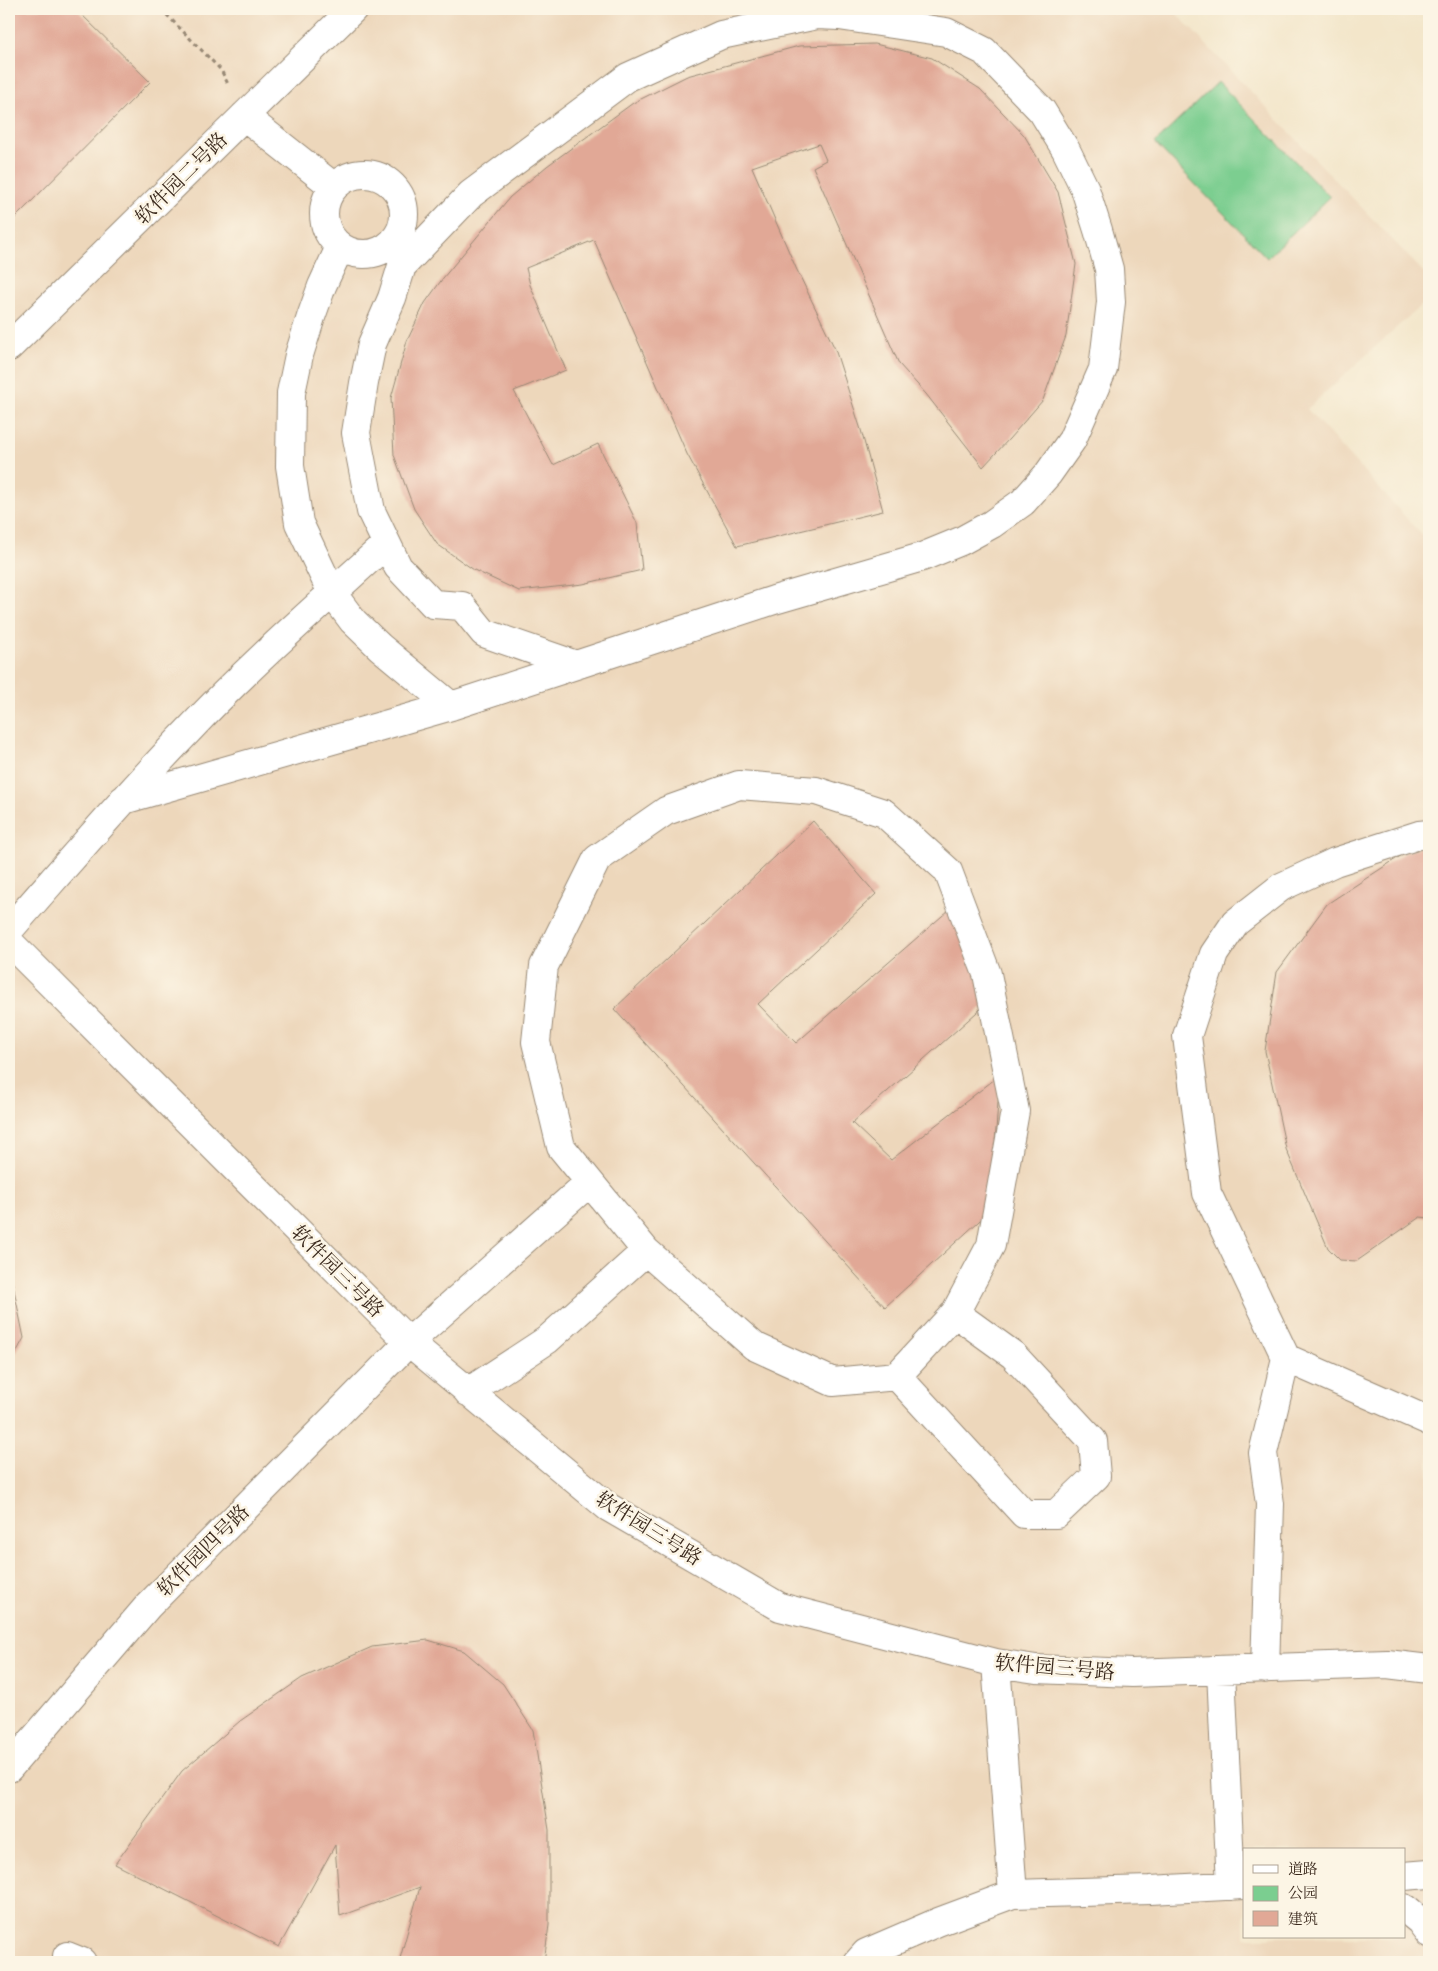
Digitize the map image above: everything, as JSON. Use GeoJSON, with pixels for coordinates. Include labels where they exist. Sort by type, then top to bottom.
{"type":"FeatureCollection","features":[{"type":"Feature","properties":{"kind":"street","name":"软件园二号路"},"geometry":{"type":"LineString","coordinates":[[9,347],[353,9]]}},
{"type":"Feature","properties":{"kind":"street"},"geometry":{"type":"LineString","coordinates":[[123,800],[451,706],[576,665],[774,600],[922,557],[961,541],[992,524],[1023,502],[1048,474],[1072,440],[1103,369],[1111,302],[1108,269],[1085,188],[1066,150],[1042,111],[984,51],[946,32],[839,16],[817,15],[721,35],[628,77],[471,194],[406,246],[387,248],[376,254],[364,255],[340,247],[328,231],[325,225],[324,212],[327,198],[334,187],[345,178],[358,174],[372,174],[385,179],[396,188],[403,200],[405,214],[403,228],[406,246],[402,266],[392,298],[372,344],[356,432],[371,512],[386,544],[398,567],[433,604],[462,606],[484,633],[576,665]]}},
{"type":"Feature","properties":{"kind":"street"},"geometry":{"type":"LineString","coordinates":[[244,116],[334,187]]}},
{"type":"Feature","properties":{"kind":"street"},"geometry":{"type":"LineString","coordinates":[[340,247],[322,286],[299,355],[291,393],[290,466],[299,522],[332,593],[353,621],[380,647],[451,706]]}},
{"type":"Feature","properties":{"kind":"street"},"geometry":{"type":"LineString","coordinates":[[9,930],[123,800],[189,730],[298,624],[386,544]]}},
{"type":"Feature","properties":{"kind":"street"},"geometry":{"type":"LineString","coordinates":[[739,785],[816,791],[884,813],[948,871],[986,974],[1015,1111],[991,1245],[954,1313],[897,1376],[833,1382],[754,1346],[646,1251],[561,1147],[536,1042],[544,966],[597,859],[666,811],[739,785]]}},
{"type":"Feature","properties":{"kind":"street"},"geometry":{"type":"LineString","coordinates":[[1265,1669],[1270,1504],[1263,1453],[1286,1358],[1207,1193],[1186,1036],[1214,954],[1235,923],[1281,887],[1335,862],[1419,835],[1429,834]]}},
{"type":"Feature","properties":{"kind":"street","name":"软件园三号路"},"geometry":{"type":"LineString","coordinates":[[9,942],[409,1342],[608,1507],[780,1607],[996,1663],[1036,1669],[1132,1673],[1387,1664],[1429,1669]]}},
{"type":"Feature","properties":{"kind":"street","name":"软件园四号路"},"geometry":{"type":"LineString","coordinates":[[9,1768],[148,1606],[409,1342],[584,1187]]}},
{"type":"Feature","properties":{"kind":"street"},"geometry":{"type":"LineString","coordinates":[[468,1392],[547,1340],[646,1251]]}},
{"type":"Feature","properties":{"kind":"street"},"geometry":{"type":"LineString","coordinates":[[897,1376],[1024,1514],[1056,1514],[1096,1476],[1093,1441],[1012,1355],[954,1313]]}},
{"type":"Feature","properties":{"kind":"street"},"geometry":{"type":"LineString","coordinates":[[1286,1358],[1429,1421]]}},
{"type":"Feature","properties":{"kind":"street"},"geometry":{"type":"LineString","coordinates":[[996,1663],[1013,1894]]}},
{"type":"Feature","properties":{"kind":"street"},"geometry":{"type":"LineString","coordinates":[[858,1962],[866,1953],[875,1949],[938,1922],[1013,1894],[1238,1886],[1221,1671]]}},
{"type":"Feature","properties":{"kind":"street"},"geometry":{"type":"LineString","coordinates":[[1406,1876],[1429,1874]]}},
{"type":"Feature","properties":{"kind":"street"},"geometry":{"type":"LineString","coordinates":[[1406,1910],[1420,1921],[1429,1933]]}},
{"type":"Feature","properties":{"kind":"path"},"geometry":{"type":"LineString","coordinates":[[161,9],[221,70],[244,116]]}},
{"type":"Feature","properties":{"kind":"shaded area"},"geometry":{"type":"Polygon","coordinates":[[[9,9],[1172,9],[1429,278],[1429,298],[1307,409],[1429,543],[1429,1962],[9,1962],[9,9]]]}},
{"type":"Feature","properties":{"kind":"green space"},"geometry":{"type":"Polygon","coordinates":[[[1218,82],[1330,197],[1267,258],[1155,143],[1218,82]]]}},
{"type":"Feature","properties":{"kind":"building"},"geometry":{"type":"Polygon","coordinates":[[[9,9],[76,9],[150,82],[9,224],[9,9]]]}},
{"type":"Feature","properties":{"kind":"building"},"geometry":{"type":"Polygon","coordinates":[[[875,44],[932,58],[980,89],[1024,135],[1058,192],[1076,264],[1066,336],[1043,400],[1009,439],[983,467],[926,394],[899,364],[813,167],[826,160],[819,144],[752,167],[796,268],[835,349],[861,430],[883,511],[737,546],[687,454],[594,240],[526,268],[530,285],[566,370],[514,391],[553,465],[598,444],[637,523],[642,570],[583,584],[519,591],[474,570],[437,544],[414,509],[394,455],[391,398],[407,341],[425,303],[443,278],[510,197],[547,166],[633,103],[687,76],[799,46],[875,44]]]}},
{"type":"Feature","properties":{"kind":"building"},"geometry":{"type":"Polygon","coordinates":[[[813,821],[876,894],[758,1004],[796,1043],[957,903],[985,1005],[852,1123],[891,1160],[1000,1075],[990,1211],[885,1307],[614,1009],[813,821]]]}},
{"type":"Feature","properties":{"kind":"building"},"geometry":{"type":"Polygon","coordinates":[[[1429,844],[1429,1218],[1420,1217],[1357,1261],[1340,1260],[1328,1248],[1286,1149],[1265,1051],[1277,972],[1327,904],[1405,853],[1429,844]]]}},
{"type":"Feature","properties":{"kind":"building"},"geometry":{"type":"Polygon","coordinates":[[[9,1266],[24,1338],[9,1366],[9,1266]]]}},
{"type":"Feature","properties":{"kind":"building"},"geometry":{"type":"Polygon","coordinates":[[[428,1640],[464,1651],[503,1684],[533,1730],[549,1830],[549,1925],[544,1962],[399,1962],[420,1887],[340,1916],[335,1845],[279,1947],[115,1864],[182,1771],[240,1721],[302,1678],[372,1647],[428,1640]]]}}]}
